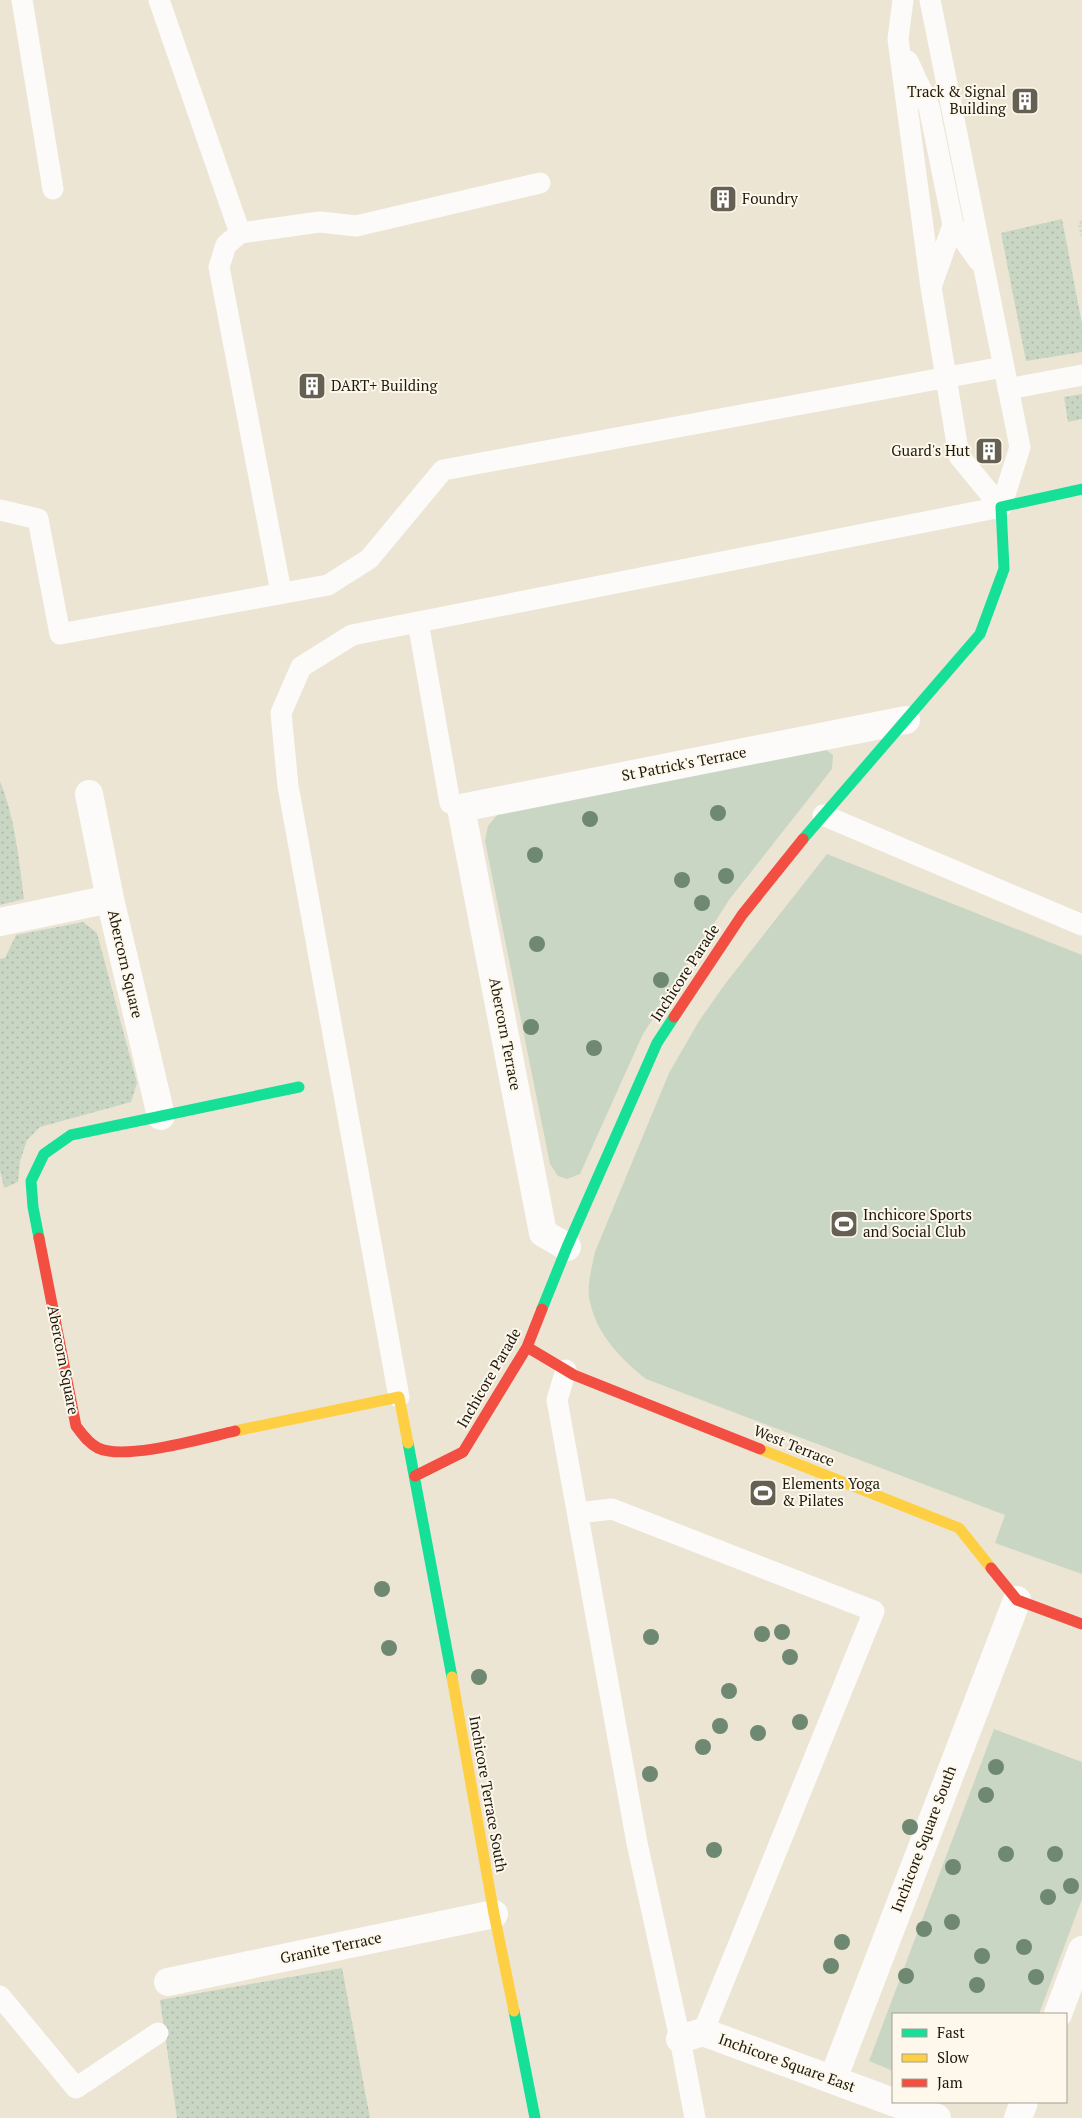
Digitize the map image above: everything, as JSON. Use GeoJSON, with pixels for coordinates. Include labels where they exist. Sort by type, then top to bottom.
{"type":"FeatureCollection","features":[{"type":"Feature","properties":{"kind":"street"},"geometry":{"type":"LineString","coordinates":[[1001,507],[1082,489]]}},
{"type":"Feature","properties":{"kind":"street","name":"Inchicore Parade"},"geometry":{"type":"LineString","coordinates":[[415,1476],[463,1452],[527,1347],[567,1247],[657,1043],[711,959],[742,915],[823,815],[888,744],[906,720],[980,634],[1004,569],[1001,507]]}},
{"type":"Feature","properties":{"kind":"street","name":"St Patrick's Terrace"},"geometry":{"type":"LineString","coordinates":[[461,808],[906,720]]}},
{"type":"Feature","properties":{"kind":"street","name":"Abercorn Square"},"geometry":{"type":"LineString","coordinates":[[89,794],[110,899],[160,1116]]}},
{"type":"Feature","properties":{"kind":"street","name":"Abercorn Terrace"},"geometry":{"type":"LineString","coordinates":[[461,808],[543,1233],[567,1247]]}},
{"type":"Feature","properties":{"kind":"street","name":"Abercorn Square"},"geometry":{"type":"LineString","coordinates":[[0,922],[110,899]]}},
{"type":"Feature","properties":{"kind":"street","name":"Abercorn Square"},"geometry":{"type":"LineString","coordinates":[[299,1086],[70,1135],[44,1154],[31,1181],[33,1207],[76,1426],[86,1442],[107,1452],[146,1450],[399,1397]]}},
{"type":"Feature","properties":{"kind":"street","name":"West Terrace"},"geometry":{"type":"LineString","coordinates":[[527,1347],[566,1370],[959,1528],[1017,1600]]}},
{"type":"Feature","properties":{"kind":"street"},"geometry":{"type":"LineString","coordinates":[[399,1397],[415,1476]]}},
{"type":"Feature","properties":{"kind":"street","name":"Inchicore Terrace South"},"geometry":{"type":"LineString","coordinates":[[415,1476],[494,1914],[535,2118]]}},
{"type":"Feature","properties":{"kind":"street"},"geometry":{"type":"LineString","coordinates":[[1017,1600],[1082,1624]]}},
{"type":"Feature","properties":{"kind":"street","name":"Inchicore Square South"},"geometry":{"type":"LineString","coordinates":[[833,2079],[1017,1600]]}},
{"type":"Feature","properties":{"kind":"street","name":"Granite Terrace"},"geometry":{"type":"LineString","coordinates":[[168,1982],[494,1914]]}},
{"type":"Feature","properties":{"kind":"street"},"geometry":{"type":"LineString","coordinates":[[1058,2013],[1082,1950]]}},
{"type":"Feature","properties":{"kind":"street","name":"Inchicore Square East"},"geometry":{"type":"LineString","coordinates":[[692,2035],[833,2079],[892,2102]]}},
{"type":"Feature","properties":{"kind":"street","name":"Inchicore Square East"},"geometry":{"type":"LineString","coordinates":[[896,2103],[937,2118]]}},
{"type":"Feature","properties":{"kind":"street"},"geometry":{"type":"LineString","coordinates":[[1018,2118],[1024,2103]]}},
{"type":"Feature","properties":{"kind":"lane"},"geometry":{"type":"LineString","coordinates":[[22,0],[53,189]]}},
{"type":"Feature","properties":{"kind":"lane"},"geometry":{"type":"LineString","coordinates":[[159,0],[240,233]]}},
{"type":"Feature","properties":{"kind":"lane"},"geometry":{"type":"LineString","coordinates":[[903,0],[898,39],[931,287],[959,456],[1001,507]]}},
{"type":"Feature","properties":{"kind":"lane"},"geometry":{"type":"LineString","coordinates":[[930,0],[1020,447],[1001,507]]}},
{"type":"Feature","properties":{"kind":"lane"},"geometry":{"type":"LineString","coordinates":[[929,107],[937,35]]}},
{"type":"Feature","properties":{"kind":"lane"},"geometry":{"type":"LineString","coordinates":[[898,39],[929,107],[953,225],[983,267]]}},
{"type":"Feature","properties":{"kind":"lane"},"geometry":{"type":"LineString","coordinates":[[282,592],[218,267],[226,244],[240,233],[320,222],[356,226],[540,183]]}},
{"type":"Feature","properties":{"kind":"lane"},"geometry":{"type":"LineString","coordinates":[[931,287],[953,225]]}},
{"type":"Feature","properties":{"kind":"lane"},"geometry":{"type":"LineString","coordinates":[[0,510],[38,519],[60,634],[328,585],[369,559],[443,470],[1003,367]]}},
{"type":"Feature","properties":{"kind":"lane"},"geometry":{"type":"LineString","coordinates":[[1008,389],[1082,375]]}},
{"type":"Feature","properties":{"kind":"lane"},"geometry":{"type":"LineString","coordinates":[[399,1397],[288,786],[281,713],[302,667],[352,635],[1001,507]]}},
{"type":"Feature","properties":{"kind":"lane"},"geometry":{"type":"LineString","coordinates":[[418,622],[450,803],[461,808]]}},
{"type":"Feature","properties":{"kind":"lane"},"geometry":{"type":"LineString","coordinates":[[823,815],[1082,925]]}},
{"type":"Feature","properties":{"kind":"lane"},"geometry":{"type":"LineString","coordinates":[[566,1370],[557,1400],[637,1843],[692,2035],[695,2118]]}},
{"type":"Feature","properties":{"kind":"lane"},"geometry":{"type":"LineString","coordinates":[[578,1513],[612,1509],[874,1611],[692,2035]]}},
{"type":"Feature","properties":{"kind":"lane"},"geometry":{"type":"LineString","coordinates":[[0,1996],[76,2088],[158,2033]]}},
{"type":"Feature","properties":{"kind":"path"},"geometry":{"type":"LineString","coordinates":[[1082,222],[1079,223],[1082,236]]}},
{"type":"Feature","properties":{"kind":"green space"},"geometry":{"type":"Polygon","coordinates":[[[1062,219],[1082,324],[1082,352],[1026,361],[1001,233],[1062,219]]]}},
{"type":"Feature","properties":{"kind":"green space"},"geometry":{"type":"Polygon","coordinates":[[[1082,394],[1082,419],[1068,422],[1064,397],[1082,394]]]}},
{"type":"Feature","properties":{"kind":"green space"},"geometry":{"type":"Polygon","coordinates":[[[822,747],[833,755],[832,769],[729,900],[643,1034],[580,1174],[567,1179],[558,1176],[550,1164],[485,841],[488,826],[498,814],[822,747]]]}},
{"type":"Feature","properties":{"kind":"green space"},"geometry":{"type":"Polygon","coordinates":[[[0,781],[13,824],[24,899],[0,905],[0,781]]]}},
{"type":"Feature","properties":{"kind":"green space","name":"Inchicore Sports and Social Club"},"geometry":{"type":"Polygon","coordinates":[[[827,854],[1082,955],[1082,1574],[995,1543],[1005,1515],[646,1379],[619,1355],[604,1336],[593,1314],[589,1290],[595,1252],[669,1073],[699,1021],[725,984],[827,854]]]}},
{"type":"Feature","properties":{"kind":"green space"},"geometry":{"type":"Polygon","coordinates":[[[83,922],[97,933],[137,1083],[131,1102],[40,1127],[27,1140],[20,1161],[18,1182],[4,1188],[0,1170],[0,959],[5,958],[16,935],[83,922]]]}},
{"type":"Feature","properties":{"kind":"green space"},"geometry":{"type":"Polygon","coordinates":[[[994,1729],[1082,1762],[1082,1899],[1039,2013],[892,2013],[892,2071],[869,2061],[994,1729]]]}},
{"type":"Feature","properties":{"kind":"green space"},"geometry":{"type":"Polygon","coordinates":[[[342,1968],[370,2118],[177,2118],[160,2000],[342,1968]]]}},
{"type":"Feature","properties":{"kind":"traffic: fast"},"geometry":{"type":"LineString","coordinates":[[803,839],[980,634],[1004,569],[1001,507],[1082,489]]}},
{"type":"Feature","properties":{"kind":"traffic: fast"},"geometry":{"type":"LineString","coordinates":[[542,1309],[567,1247],[657,1043],[674,1017]]}},
{"type":"Feature","properties":{"kind":"traffic: fast"},"geometry":{"type":"LineString","coordinates":[[39,1238],[33,1207],[31,1181],[44,1154],[71,1135],[299,1087]]}},
{"type":"Feature","properties":{"kind":"traffic: fast"},"geometry":{"type":"LineString","coordinates":[[408,1443],[452,1677]]}},
{"type":"Feature","properties":{"kind":"traffic: fast"},"geometry":{"type":"LineString","coordinates":[[514,2011],[535,2118]]}},
{"type":"Feature","properties":{"kind":"traffic: slow"},"geometry":{"type":"LineString","coordinates":[[235,1431],[399,1397],[408,1443]]}},
{"type":"Feature","properties":{"kind":"traffic: slow"},"geometry":{"type":"LineString","coordinates":[[760,1449],[959,1528],[991,1568]]}},
{"type":"Feature","properties":{"kind":"traffic: slow"},"geometry":{"type":"LineString","coordinates":[[452,1677],[494,1914],[514,2011]]}},
{"type":"Feature","properties":{"kind":"traffic: jam"},"geometry":{"type":"LineString","coordinates":[[674,1017],[742,915],[803,839]]}},
{"type":"Feature","properties":{"kind":"traffic: jam"},"geometry":{"type":"LineString","coordinates":[[39,1238],[76,1426],[88,1441],[98,1448],[126,1452],[165,1447],[235,1431]]}},
{"type":"Feature","properties":{"kind":"traffic: jam"},"geometry":{"type":"LineString","coordinates":[[415,1476],[463,1452],[527,1347],[542,1309]]}},
{"type":"Feature","properties":{"kind":"traffic: jam"},"geometry":{"type":"LineString","coordinates":[[527,1347],[574,1375],[760,1449]]}},
{"type":"Feature","properties":{"kind":"traffic: jam"},"geometry":{"type":"LineString","coordinates":[[991,1568],[1017,1600],[1082,1624]]}},
{"type":"Feature","properties":{"kind":"place","name":"Track & Signal Building"},"geometry":{"type":"Point","coordinates":[1025,101]}},
{"type":"Feature","properties":{"kind":"place","name":"Foundry"},"geometry":{"type":"Point","coordinates":[723,199]}},
{"type":"Feature","properties":{"kind":"place","name":"DART+ Building"},"geometry":{"type":"Point","coordinates":[312,386]}},
{"type":"Feature","properties":{"kind":"place","name":"Guard's Hut"},"geometry":{"type":"Point","coordinates":[989,451]}},
{"type":"Feature","properties":{"kind":"place","name":"Inchicore Sports and Social Club"},"geometry":{"type":"Point","coordinates":[844,1224]}},
{"type":"Feature","properties":{"kind":"place","name":"Elements Yoga & Pilates"},"geometry":{"type":"Point","coordinates":[763,1493]}}]}
